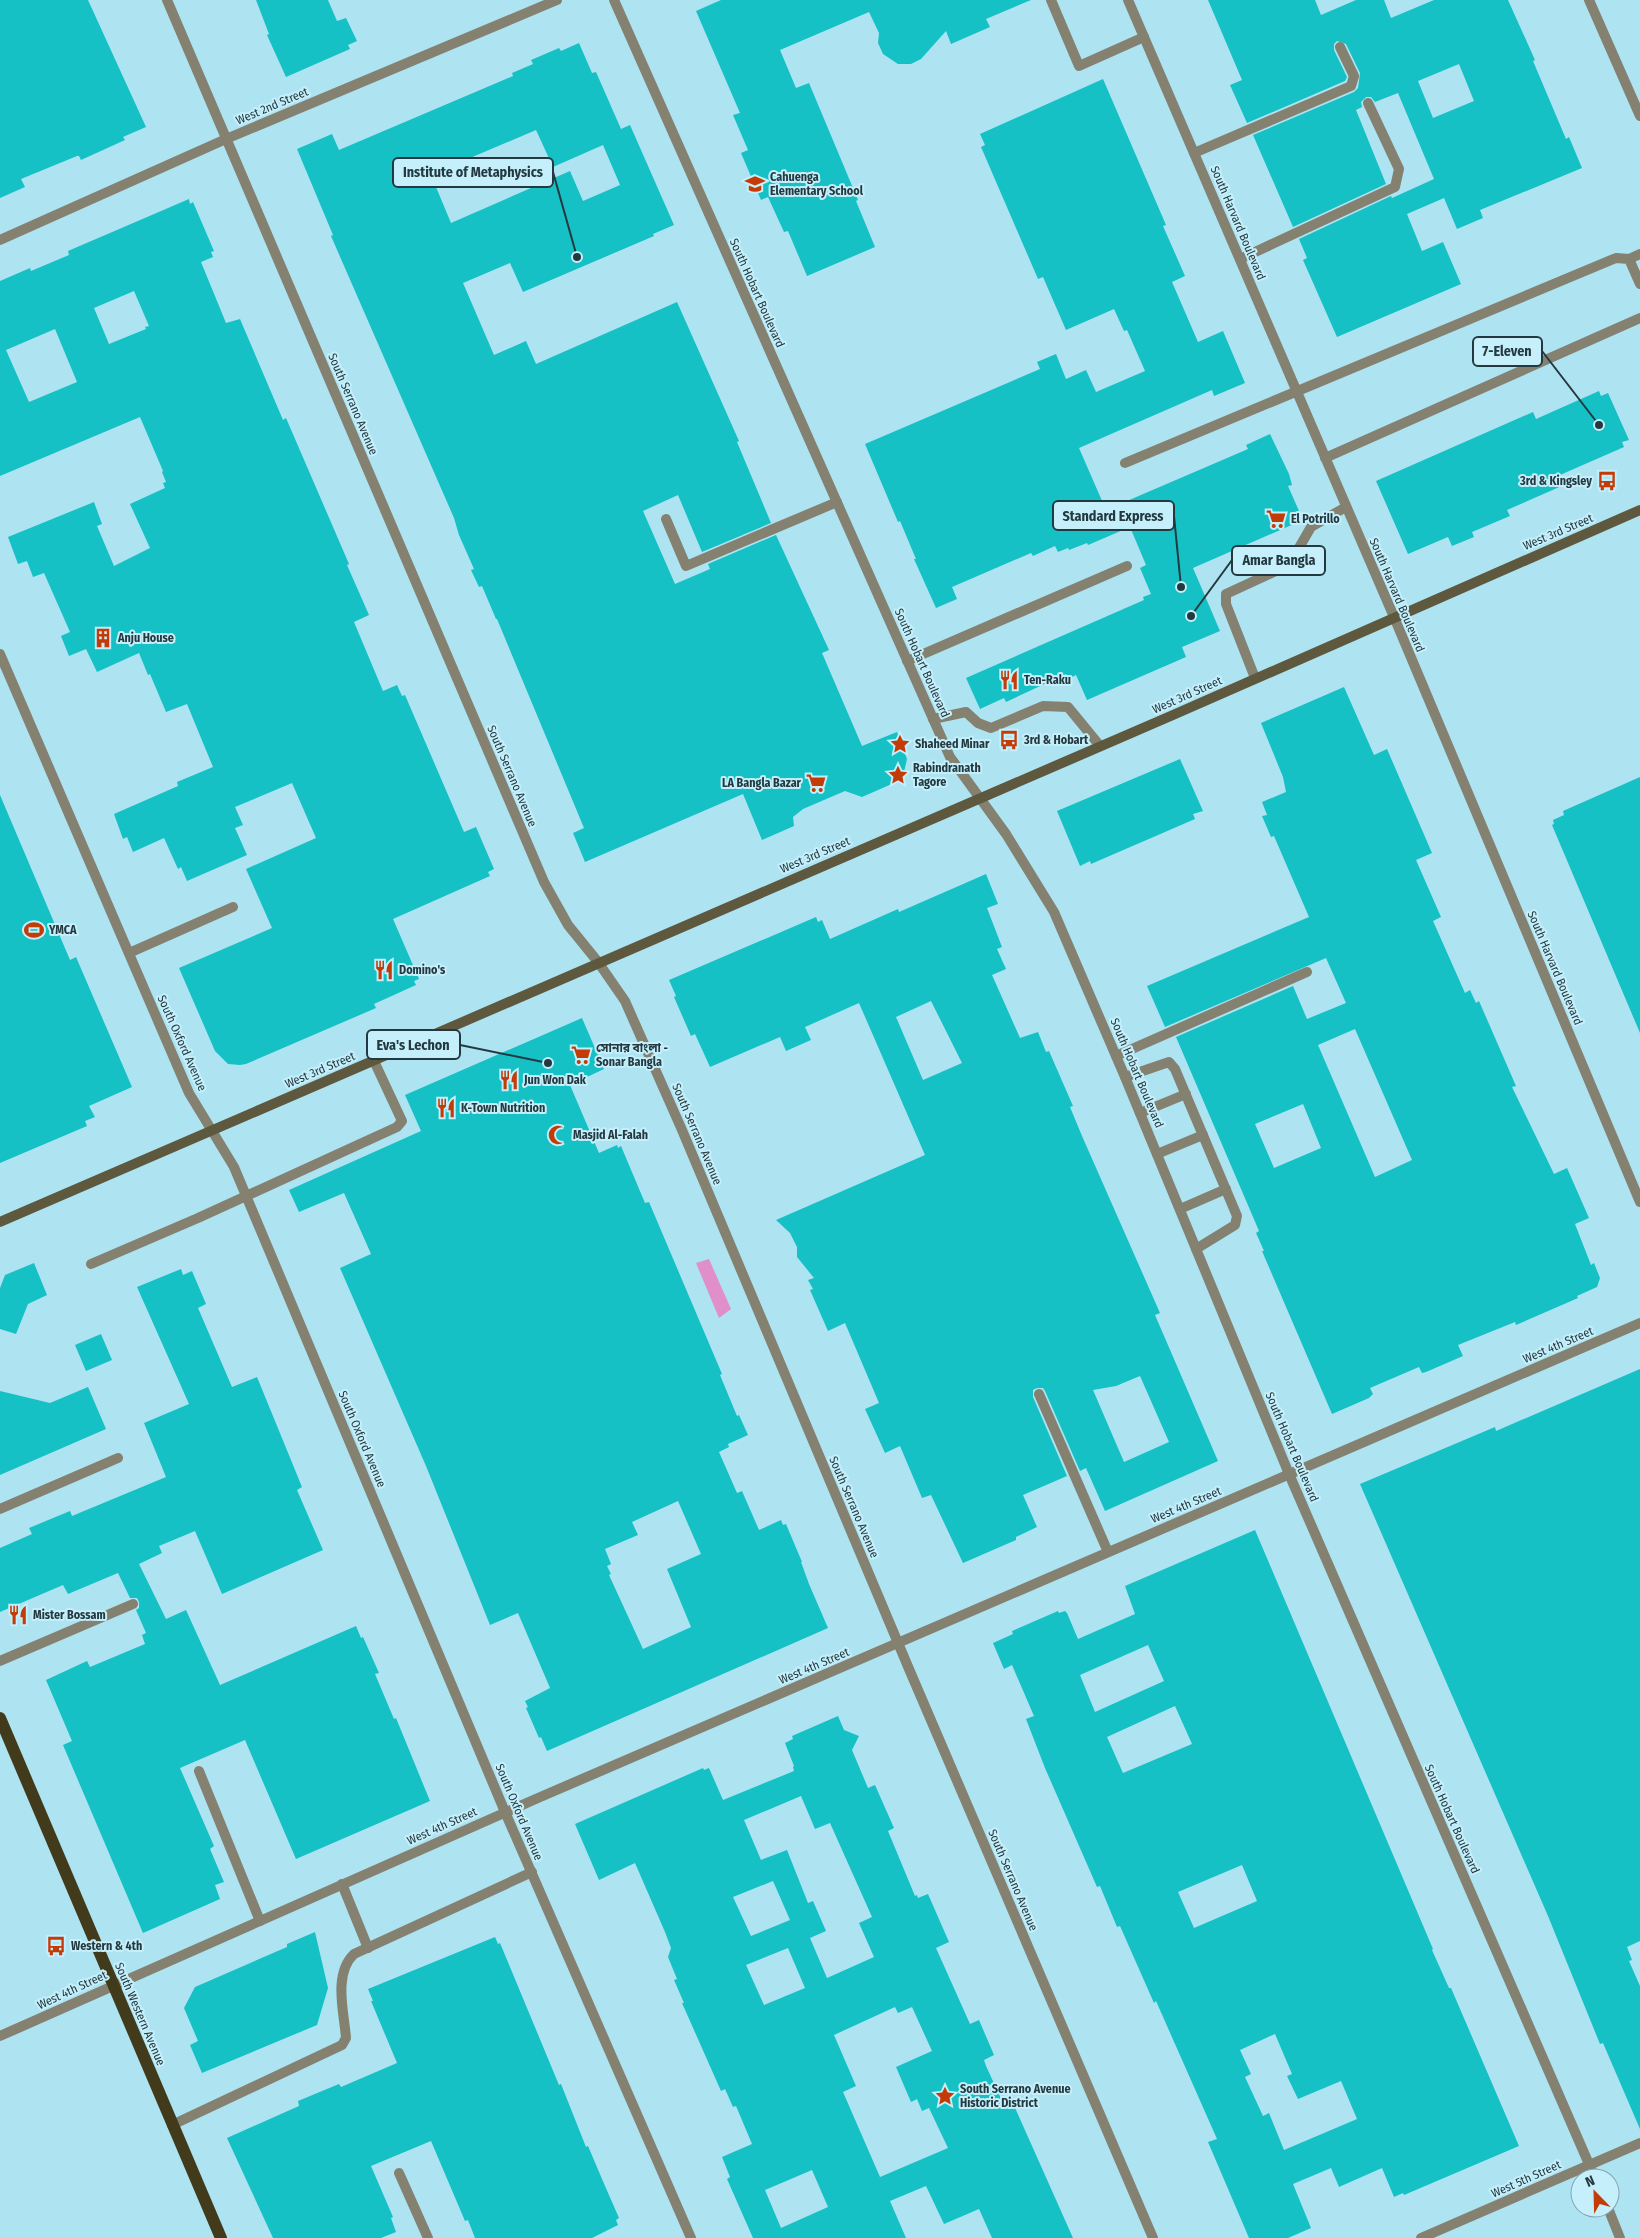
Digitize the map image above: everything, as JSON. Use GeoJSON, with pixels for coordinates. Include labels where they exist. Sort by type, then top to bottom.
{"type":"FeatureCollection","features":[{"type":"Feature","properties":{"kind":"main road","name":"West 3rd Street"},"geometry":{"type":"LineString","coordinates":[[0,1222],[1640,510]]}},
{"type":"Feature","properties":{"kind":"main road","name":"South Western Avenue"},"geometry":{"type":"LineString","coordinates":[[0,1718],[221,2238]]}},
{"type":"Feature","properties":{"kind":"street","name":"South Serrano Avenue"},"geometry":{"type":"LineString","coordinates":[[167,0],[544,882],[568,925],[598,962],[625,1001],[678,1121],[898,1643],[1153,2238]]}},
{"type":"Feature","properties":{"kind":"street","name":"West 2nd Street"},"geometry":{"type":"LineString","coordinates":[[0,240],[226,139],[557,0]]}},
{"type":"Feature","properties":{"kind":"street","name":"South Hobart Boulevard"},"geometry":{"type":"LineString","coordinates":[[614,0],[952,761],[1006,834],[1054,912],[1126,1077],[1289,1474],[1591,2168]]}},
{"type":"Feature","properties":{"kind":"street"},"geometry":{"type":"LineString","coordinates":[[1051,0],[1079,66],[1144,36]]}},
{"type":"Feature","properties":{"kind":"street","name":"South Harvard Boulevard"},"geometry":{"type":"LineString","coordinates":[[1128,0],[1394,617],[1640,1202]]}},
{"type":"Feature","properties":{"kind":"street"},"geometry":{"type":"LineString","coordinates":[[1589,0],[1640,116]]}},
{"type":"Feature","properties":{"kind":"street"},"geometry":{"type":"LineString","coordinates":[[1194,153],[1351,86],[1354,76],[1340,47]]}},
{"type":"Feature","properties":{"kind":"street"},"geometry":{"type":"LineString","coordinates":[[1240,259],[1395,187],[1398,169],[1368,103]]}},
{"type":"Feature","properties":{"kind":"street"},"geometry":{"type":"LineString","coordinates":[[1125,463],[1616,258],[1629,259],[1640,254]]}},
{"type":"Feature","properties":{"kind":"street"},"geometry":{"type":"LineString","coordinates":[[1629,259],[1640,284]]}},
{"type":"Feature","properties":{"kind":"street"},"geometry":{"type":"LineString","coordinates":[[1325,458],[1640,318]]}},
{"type":"Feature","properties":{"kind":"street"},"geometry":{"type":"LineString","coordinates":[[666,518],[686,566],[837,502]]}},
{"type":"Feature","properties":{"kind":"street"},"geometry":{"type":"LineString","coordinates":[[1255,678],[1226,604],[1226,594],[1289,565],[1311,526],[1346,507]]}},
{"type":"Feature","properties":{"kind":"street"},"geometry":{"type":"LineString","coordinates":[[907,661],[1127,566]]}},
{"type":"Feature","properties":{"kind":"street","name":"South Oxford Avenue"},"geometry":{"type":"LineString","coordinates":[[0,654],[189,1093],[234,1167],[505,1812],[691,2238]]}},
{"type":"Feature","properties":{"kind":"street"},"geometry":{"type":"LineString","coordinates":[[933,719],[966,712],[978,723],[991,728],[1043,706],[1068,706],[1100,746]]}},
{"type":"Feature","properties":{"kind":"street"},"geometry":{"type":"LineString","coordinates":[[129,953],[233,907]]}},
{"type":"Feature","properties":{"kind":"street"},"geometry":{"type":"LineString","coordinates":[[1116,1056],[1307,972]]}},
{"type":"Feature","properties":{"kind":"street"},"geometry":{"type":"LineString","coordinates":[[91,1264],[198,1218],[396,1127],[402,1121],[374,1061]]}},
{"type":"Feature","properties":{"kind":"street"},"geometry":{"type":"LineString","coordinates":[[1126,1077],[1169,1062],[1175,1069],[1237,1216],[1235,1225],[1196,1249]]}},
{"type":"Feature","properties":{"kind":"street"},"geometry":{"type":"LineString","coordinates":[[1140,1113],[1186,1094]]}},
{"type":"Feature","properties":{"kind":"street"},"geometry":{"type":"LineString","coordinates":[[1157,1154],[1203,1135]]}},
{"type":"Feature","properties":{"kind":"street"},"geometry":{"type":"LineString","coordinates":[[1180,1210],[1226,1189]]}},
{"type":"Feature","properties":{"kind":"street","name":"West 4th Street"},"geometry":{"type":"LineString","coordinates":[[0,2036],[505,1812],[1640,1323]]}},
{"type":"Feature","properties":{"kind":"street"},"geometry":{"type":"LineString","coordinates":[[1039,1394],[1108,1552]]}},
{"type":"Feature","properties":{"kind":"street"},"geometry":{"type":"LineString","coordinates":[[0,1509],[118,1458]]}},
{"type":"Feature","properties":{"kind":"street"},"geometry":{"type":"LineString","coordinates":[[0,1661],[133,1604]]}},
{"type":"Feature","properties":{"kind":"street"},"geometry":{"type":"LineString","coordinates":[[199,1771],[260,1921]]}},
{"type":"Feature","properties":{"kind":"street"},"geometry":{"type":"LineString","coordinates":[[172,2125],[342,2045],[346,2038],[341,1985],[350,1958],[532,1872]]}},
{"type":"Feature","properties":{"kind":"street"},"geometry":{"type":"LineString","coordinates":[[342,1884],[368,1948]]}},
{"type":"Feature","properties":{"kind":"street","name":"West 5th Street"},"geometry":{"type":"LineString","coordinates":[[1421,2238],[1640,2143]]}},
{"type":"Feature","properties":{"kind":"street"},"geometry":{"type":"LineString","coordinates":[[399,2173],[428,2238]]}},
{"type":"Feature","properties":{"kind":"street"},"geometry":{"type":"LineString","coordinates":[[1612,2218],[1620,2238]]}},
{"type":"Feature","properties":{"kind":"shaded area"},"geometry":{"type":"Polygon","coordinates":[[[709,1259],[731,1309],[719,1318],[696,1263],[709,1259]]]}},
{"type":"Feature","properties":{"kind":"building"},"geometry":{"type":"Polygon","coordinates":[[[0,0],[88,0],[146,127],[123,137],[125,140],[81,160],[77,156],[21,179],[25,187],[0,198],[0,0]]]}},
{"type":"Feature","properties":{"kind":"building"},"geometry":{"type":"Polygon","coordinates":[[[256,0],[328,0],[337,21],[346,18],[357,41],[348,45],[350,49],[286,77],[267,35],[269,34],[256,0]]]}},
{"type":"Feature","properties":{"kind":"building"},"geometry":{"type":"Polygon","coordinates":[[[721,0],[1031,0],[986,19],[990,27],[951,44],[946,31],[921,59],[911,64],[898,64],[883,54],[878,43],[879,33],[869,12],[780,50],[796,88],[809,83],[858,200],[856,201],[875,247],[807,276],[788,231],[784,232],[768,197],[761,200],[741,153],[748,150],[733,115],[740,113],[696,11],[721,0]]]}},
{"type":"Feature","properties":{"kind":"building"},"geometry":{"type":"Polygon","coordinates":[[[1208,0],[1315,0],[1321,15],[1356,0],[1384,0],[1391,18],[1434,0],[1508,0],[1535,60],[1533,61],[1566,139],[1569,137],[1582,168],[1480,210],[1483,218],[1457,229],[1444,198],[1407,214],[1422,251],[1443,242],[1461,284],[1337,337],[1303,260],[1307,258],[1299,239],[1391,196],[1392,198],[1434,179],[1398,93],[1375,102],[1371,97],[1366,97],[1361,102],[1362,107],[1356,110],[1386,184],[1293,227],[1253,135],[1354,92],[1358,88],[1360,73],[1346,44],[1337,41],[1334,44],[1334,50],[1347,77],[1345,81],[1247,123],[1230,85],[1242,80],[1208,0]],[[1459,64],[1418,81],[1433,118],[1474,101],[1459,64]]]}},
{"type":"Feature","properties":{"kind":"building"},"geometry":{"type":"Polygon","coordinates":[[[579,43],[592,73],[596,72],[621,129],[630,125],[674,225],[653,234],[654,236],[523,292],[510,263],[463,283],[494,355],[526,341],[536,364],[677,302],[739,441],[737,442],[771,523],[702,552],[678,495],[643,511],[675,584],[710,569],[708,564],[776,535],[829,650],[822,653],[862,746],[897,732],[907,759],[904,772],[894,783],[862,797],[845,791],[803,809],[793,817],[794,826],[762,840],[743,794],[585,862],[573,833],[584,828],[497,619],[482,586],[479,587],[471,570],[474,569],[459,535],[454,518],[331,236],[333,235],[297,149],[332,134],[339,150],[513,76],[512,73],[533,64],[531,60],[559,48],[561,51],[579,43]],[[536,130],[463,161],[466,168],[451,174],[454,179],[436,187],[451,223],[570,171],[583,201],[620,185],[603,145],[553,167],[536,130]]]}},
{"type":"Feature","properties":{"kind":"building"},"geometry":{"type":"Polygon","coordinates":[[[1103,79],[1166,225],[1163,226],[1185,276],[1172,282],[1198,342],[1223,331],[1245,383],[1214,396],[1212,390],[1079,448],[1106,510],[1248,449],[1246,445],[1270,434],[1289,474],[1292,485],[1288,486],[1303,520],[1193,568],[1220,631],[1182,647],[1186,657],[1087,700],[1076,675],[1068,679],[1066,674],[1006,702],[1004,698],[980,709],[966,678],[1144,600],[1143,597],[1151,594],[1140,568],[1146,565],[1130,527],[1088,545],[1087,543],[1069,550],[1068,548],[1058,552],[1055,546],[1033,556],[1031,553],[952,587],[957,599],[936,608],[914,559],[916,559],[900,521],[898,522],[865,444],[1040,369],[1037,362],[1056,354],[1066,379],[1086,370],[1096,392],[1145,371],[1127,330],[1124,331],[1114,309],[1066,330],[1043,277],[1038,279],[981,147],[985,145],[980,134],[1103,79]]]}},
{"type":"Feature","properties":{"kind":"building"},"geometry":{"type":"Polygon","coordinates":[[[189,199],[190,204],[193,202],[214,251],[211,252],[213,257],[201,262],[226,323],[240,319],[283,420],[286,418],[369,615],[354,622],[383,691],[397,685],[402,696],[405,695],[464,832],[476,827],[494,869],[488,872],[490,876],[393,919],[419,979],[414,981],[416,985],[374,1004],[376,1008],[246,1064],[228,1064],[215,1051],[179,968],[272,928],[246,869],[316,838],[292,783],[235,807],[243,825],[235,828],[247,855],[187,881],[181,867],[178,869],[164,838],[133,852],[127,837],[123,839],[114,814],[178,786],[177,782],[213,767],[187,704],[166,712],[139,653],[97,672],[86,649],[69,656],[61,636],[70,632],[44,573],[33,577],[27,561],[18,564],[8,537],[94,502],[102,524],[97,526],[114,566],[150,548],[130,504],[165,488],[163,483],[166,482],[163,471],[140,417],[0,476],[0,281],[30,268],[31,271],[69,255],[68,251],[189,199]],[[134,291],[94,308],[109,344],[146,329],[145,327],[149,326],[134,291]],[[55,329],[6,350],[29,402],[77,382],[55,329]]]}},
{"type":"Feature","properties":{"kind":"building"},"geometry":{"type":"Polygon","coordinates":[[[1599,391],[1601,396],[1608,393],[1629,440],[1622,442],[1624,447],[1560,475],[1564,485],[1507,510],[1510,516],[1472,532],[1474,537],[1452,546],[1448,537],[1408,554],[1376,481],[1533,412],[1536,419],[1599,391]]]}},
{"type":"Feature","properties":{"kind":"building"},"geometry":{"type":"Polygon","coordinates":[[[1344,687],[1374,755],[1387,749],[1432,853],[1416,860],[1441,917],[1433,921],[1465,993],[1470,990],[1476,1003],[1479,1001],[1516,1086],[1512,1087],[1554,1174],[1567,1168],[1589,1218],[1575,1224],[1591,1265],[1594,1263],[1600,1278],[1597,1287],[1577,1296],[1578,1298],[1516,1325],[1515,1322],[1458,1345],[1463,1356],[1422,1373],[1419,1367],[1370,1388],[1373,1394],[1369,1398],[1332,1414],[1262,1251],[1264,1251],[1256,1233],[1259,1231],[1176,1037],[1293,986],[1307,1019],[1346,1003],[1326,958],[1165,1027],[1147,986],[1309,917],[1274,836],[1271,837],[1262,816],[1267,815],[1262,802],[1286,792],[1283,777],[1261,723],[1344,687]],[[1355,1029],[1318,1045],[1375,1177],[1412,1160],[1355,1029]],[[1303,1104],[1255,1124],[1274,1168],[1321,1148],[1303,1104]]]}},
{"type":"Feature","properties":{"kind":"building"},"geometry":{"type":"Polygon","coordinates":[[[1180,759],[1203,811],[1193,814],[1195,819],[1091,864],[1090,861],[1080,866],[1057,811],[1180,759]]]}},
{"type":"Feature","properties":{"kind":"building"},"geometry":{"type":"Polygon","coordinates":[[[1640,777],[1640,1033],[1552,825],[1554,824],[1553,820],[1564,815],[1563,811],[1640,777]]]}},
{"type":"Feature","properties":{"kind":"building","name":"YMCA"},"geometry":{"type":"Polygon","coordinates":[[[0,795],[70,960],[76,957],[132,1087],[89,1106],[95,1117],[85,1121],[87,1126],[0,1163],[0,795]]]}},
{"type":"Feature","properties":{"kind":"building"},"geometry":{"type":"Polygon","coordinates":[[[986,874],[998,904],[987,908],[1002,947],[997,949],[1006,969],[992,975],[1020,1038],[1038,1032],[1046,1052],[1049,1051],[1073,1106],[1070,1107],[1082,1136],[1160,1313],[1155,1315],[1218,1461],[1105,1511],[1086,1468],[1080,1471],[1045,1391],[1043,1388],[1037,1388],[1033,1390],[1033,1397],[1067,1476],[1023,1495],[1037,1527],[1016,1537],[1016,1540],[963,1563],[931,1495],[922,1498],[900,1446],[885,1453],[865,1409],[879,1403],[845,1323],[828,1331],[810,1290],[813,1289],[808,1280],[814,1278],[797,1257],[797,1247],[790,1233],[776,1220],[925,1155],[859,1003],[805,1027],[811,1040],[786,1051],[780,1037],[710,1067],[695,1034],[691,1036],[674,997],[676,996],[669,980],[816,917],[818,922],[822,920],[830,939],[898,909],[899,912],[986,874]],[[931,1001],[896,1017],[923,1080],[962,1063],[931,1001]],[[1140,1376],[1116,1386],[1093,1390],[1124,1462],[1169,1442],[1140,1376]]]}},
{"type":"Feature","properties":{"kind":"building"},"geometry":{"type":"Polygon","coordinates":[[[582,1018],[604,1069],[570,1085],[599,1153],[617,1145],[618,1148],[621,1146],[645,1203],[649,1202],[722,1374],[720,1375],[737,1416],[739,1415],[748,1435],[728,1444],[729,1447],[719,1452],[737,1493],[742,1491],[759,1530],[781,1520],[783,1525],[786,1524],[828,1628],[547,1751],[541,1737],[539,1738],[526,1708],[528,1707],[525,1701],[550,1688],[518,1613],[490,1625],[426,1466],[340,1268],[371,1254],[344,1193],[299,1212],[289,1190],[421,1131],[405,1095],[582,1018]],[[678,1501],[632,1522],[638,1535],[605,1549],[611,1564],[607,1566],[611,1574],[609,1575],[643,1649],[691,1627],[667,1569],[701,1554],[678,1501]]]}},
{"type":"Feature","properties":{"kind":"building"},"geometry":{"type":"Polygon","coordinates":[[[34,1263],[47,1295],[28,1304],[16,1334],[0,1329],[0,1288],[5,1275],[34,1263]]]}},
{"type":"Feature","properties":{"kind":"building"},"geometry":{"type":"Polygon","coordinates":[[[181,1269],[183,1275],[192,1271],[206,1304],[198,1308],[232,1387],[257,1377],[302,1487],[297,1490],[323,1550],[222,1594],[195,1531],[159,1546],[162,1553],[139,1564],[166,1619],[186,1610],[220,1685],[356,1626],[379,1673],[375,1674],[394,1719],[396,1718],[430,1801],[296,1859],[245,1740],[180,1768],[214,1846],[210,1849],[224,1882],[215,1885],[220,1899],[143,1933],[63,1745],[72,1741],[46,1680],[87,1661],[90,1667],[145,1644],[142,1635],[146,1633],[136,1610],[139,1608],[139,1602],[137,1598],[130,1598],[118,1573],[68,1594],[63,1585],[0,1612],[0,1548],[32,1534],[29,1528],[70,1511],[72,1516],[166,1477],[144,1423],[189,1404],[137,1287],[181,1269]]]}},
{"type":"Feature","properties":{"kind":"building"},"geometry":{"type":"Polygon","coordinates":[[[101,1334],[112,1360],[86,1371],[75,1345],[101,1334]]]}},
{"type":"Feature","properties":{"kind":"building"},"geometry":{"type":"Polygon","coordinates":[[[1640,1369],[1640,1941],[1627,1947],[1632,1960],[1629,1961],[1640,1986],[1640,2129],[1603,2043],[1600,2044],[1548,1916],[1360,1484],[1495,1427],[1496,1431],[1640,1369]]]}},
{"type":"Feature","properties":{"kind":"building"},"geometry":{"type":"Polygon","coordinates":[[[88,1387],[106,1429],[0,1475],[0,1391],[50,1403],[88,1387]]]}},
{"type":"Feature","properties":{"kind":"building"},"geometry":{"type":"Polygon","coordinates":[[[1255,1530],[1432,1950],[1449,1988],[1451,1988],[1519,2146],[1404,2195],[1403,2193],[1394,2197],[1382,2168],[1339,2187],[1331,2168],[1293,2184],[1311,2228],[1288,2238],[1249,2238],[1208,2142],[1217,2139],[1156,2001],[1154,2003],[1120,1926],[1117,1927],[1100,1886],[1097,1887],[1045,1768],[1026,1719],[1034,1716],[1012,1665],[1004,1669],[993,1643],[1013,1634],[1012,1631],[1058,1611],[1059,1613],[1065,1611],[1067,1613],[1078,1639],[1135,1614],[1125,1586],[1255,1530]],[[1148,1645],[1080,1675],[1095,1712],[1164,1681],[1148,1645]],[[1175,1706],[1107,1737],[1123,1773],[1192,1744],[1175,1706]],[[1242,1865],[1178,1892],[1194,1928],[1257,1901],[1242,1865]],[[1275,2034],[1240,2050],[1251,2074],[1245,2077],[1263,2116],[1269,2113],[1284,2150],[1357,2119],[1341,2081],[1298,2099],[1287,2076],[1292,2074],[1275,2034]]]}},
{"type":"Feature","properties":{"kind":"building"},"geometry":{"type":"Polygon","coordinates":[[[838,1716],[844,1730],[859,1736],[852,1750],[868,1788],[875,1785],[894,1828],[888,1831],[915,1896],[917,1895],[918,1898],[928,1894],[949,1942],[936,1948],[970,2024],[979,2020],[994,2055],[984,2060],[986,2066],[1004,2105],[1012,2101],[1073,2238],[992,2238],[979,2209],[944,2224],[926,2186],[890,2201],[906,2238],[753,2238],[727,2179],[730,2177],[722,2157],[752,2144],[736,2106],[733,2107],[725,2089],[721,2091],[682,2003],[684,2003],[674,1980],[677,1979],[668,1957],[671,1948],[665,1932],[635,1863],[599,1880],[575,1824],[703,1768],[704,1770],[709,1768],[723,1800],[794,1771],[794,1766],[785,1743],[793,1739],[792,1736],[838,1716]],[[801,1796],[744,1820],[761,1860],[787,1850],[808,1903],[813,1901],[826,1931],[810,1938],[827,1978],[874,1957],[859,1923],[872,1917],[830,1823],[815,1829],[801,1796]],[[773,1881],[733,1897],[751,1936],[790,1920],[773,1881]],[[788,1948],[746,1965],[764,2005],[805,1988],[788,1948]],[[895,2007],[834,2035],[856,2086],[843,2092],[880,2177],[948,2148],[929,2108],[922,2111],[917,2099],[911,2102],[896,2067],[932,2051],[912,2007],[898,2013],[895,2007]],[[812,2170],[765,2190],[781,2228],[828,2207],[812,2170]]]}},
{"type":"Feature","properties":{"kind":"building"},"geometry":{"type":"Polygon","coordinates":[[[315,1932],[328,1988],[317,2025],[202,2073],[190,2045],[198,2041],[184,2008],[195,1987],[287,1947],[287,1944],[315,1932]]]}},
{"type":"Feature","properties":{"kind":"building"},"geometry":{"type":"Polygon","coordinates":[[[495,1937],[498,1944],[500,1943],[559,2085],[561,2084],[586,2147],[588,2146],[619,2218],[616,2220],[618,2225],[592,2238],[475,2238],[468,2220],[465,2221],[431,2141],[371,2166],[393,2217],[391,2218],[396,2232],[381,2238],[273,2238],[227,2138],[299,2106],[298,2101],[339,2084],[341,2087],[397,2063],[371,2001],[373,2001],[368,1989],[495,1937]]]}},
{"type":"Feature","properties":{"kind":"place","name":"Cahuenga Elementary School"},"geometry":{"type":"Point","coordinates":[755,184]}},
{"type":"Feature","properties":{"kind":"place","name":"Institute of Metaphysics"},"geometry":{"type":"Point","coordinates":[577,257]}},
{"type":"Feature","properties":{"kind":"place","name":"7-Eleven"},"geometry":{"type":"Point","coordinates":[1599,425]}},
{"type":"Feature","properties":{"kind":"place","name":"3rd & Kingsley"},"geometry":{"type":"Point","coordinates":[1607,481]}},
{"type":"Feature","properties":{"kind":"place","name":"El Potrillo"},"geometry":{"type":"Point","coordinates":[1276,519]}},
{"type":"Feature","properties":{"kind":"place","name":"Standard Express"},"geometry":{"type":"Point","coordinates":[1181,587]}},
{"type":"Feature","properties":{"kind":"place","name":"Amar Bangla"},"geometry":{"type":"Point","coordinates":[1191,616]}},
{"type":"Feature","properties":{"kind":"place","name":"Anju House"},"geometry":{"type":"Point","coordinates":[103,638]}},
{"type":"Feature","properties":{"kind":"place","name":"Ten-Raku"},"geometry":{"type":"Point","coordinates":[1009,680]}},
{"type":"Feature","properties":{"kind":"place","name":"3rd & Hobart"},"geometry":{"type":"Point","coordinates":[1009,740]}},
{"type":"Feature","properties":{"kind":"place","name":"Shaheed Minar"},"geometry":{"type":"Point","coordinates":[900,744]}},
{"type":"Feature","properties":{"kind":"place","name":"Rabindranath Tagore"},"geometry":{"type":"Point","coordinates":[898,775]}},
{"type":"Feature","properties":{"kind":"place","name":"LA Bangla Bazar"},"geometry":{"type":"Point","coordinates":[816,783]}},
{"type":"Feature","properties":{"kind":"place","name":"YMCA"},"geometry":{"type":"Point","coordinates":[34,930]}},
{"type":"Feature","properties":{"kind":"place","name":"Domino's"},"geometry":{"type":"Point","coordinates":[384,970]}},
{"type":"Feature","properties":{"kind":"place","name":"সোনার বাংলা - Sonar Bangla"},"geometry":{"type":"Point","coordinates":[581,1055]}},
{"type":"Feature","properties":{"kind":"place","name":"Eva's Lechon"},"geometry":{"type":"Point","coordinates":[548,1063]}},
{"type":"Feature","properties":{"kind":"place","name":"Jun Won Dak"},"geometry":{"type":"Point","coordinates":[509,1080]}},
{"type":"Feature","properties":{"kind":"place","name":"K-Town Nutrition"},"geometry":{"type":"Point","coordinates":[446,1108]}},
{"type":"Feature","properties":{"kind":"place","name":"Masjid Al-Falah"},"geometry":{"type":"Point","coordinates":[558,1135]}},
{"type":"Feature","properties":{"kind":"place","name":"Mister Bossam"},"geometry":{"type":"Point","coordinates":[18,1615]}},
{"type":"Feature","properties":{"kind":"place","name":"Western & 4th"},"geometry":{"type":"Point","coordinates":[56,1946]}},
{"type":"Feature","properties":{"kind":"place","name":"South Serrano Avenue Historic District"},"geometry":{"type":"Point","coordinates":[945,2096]}}]}
